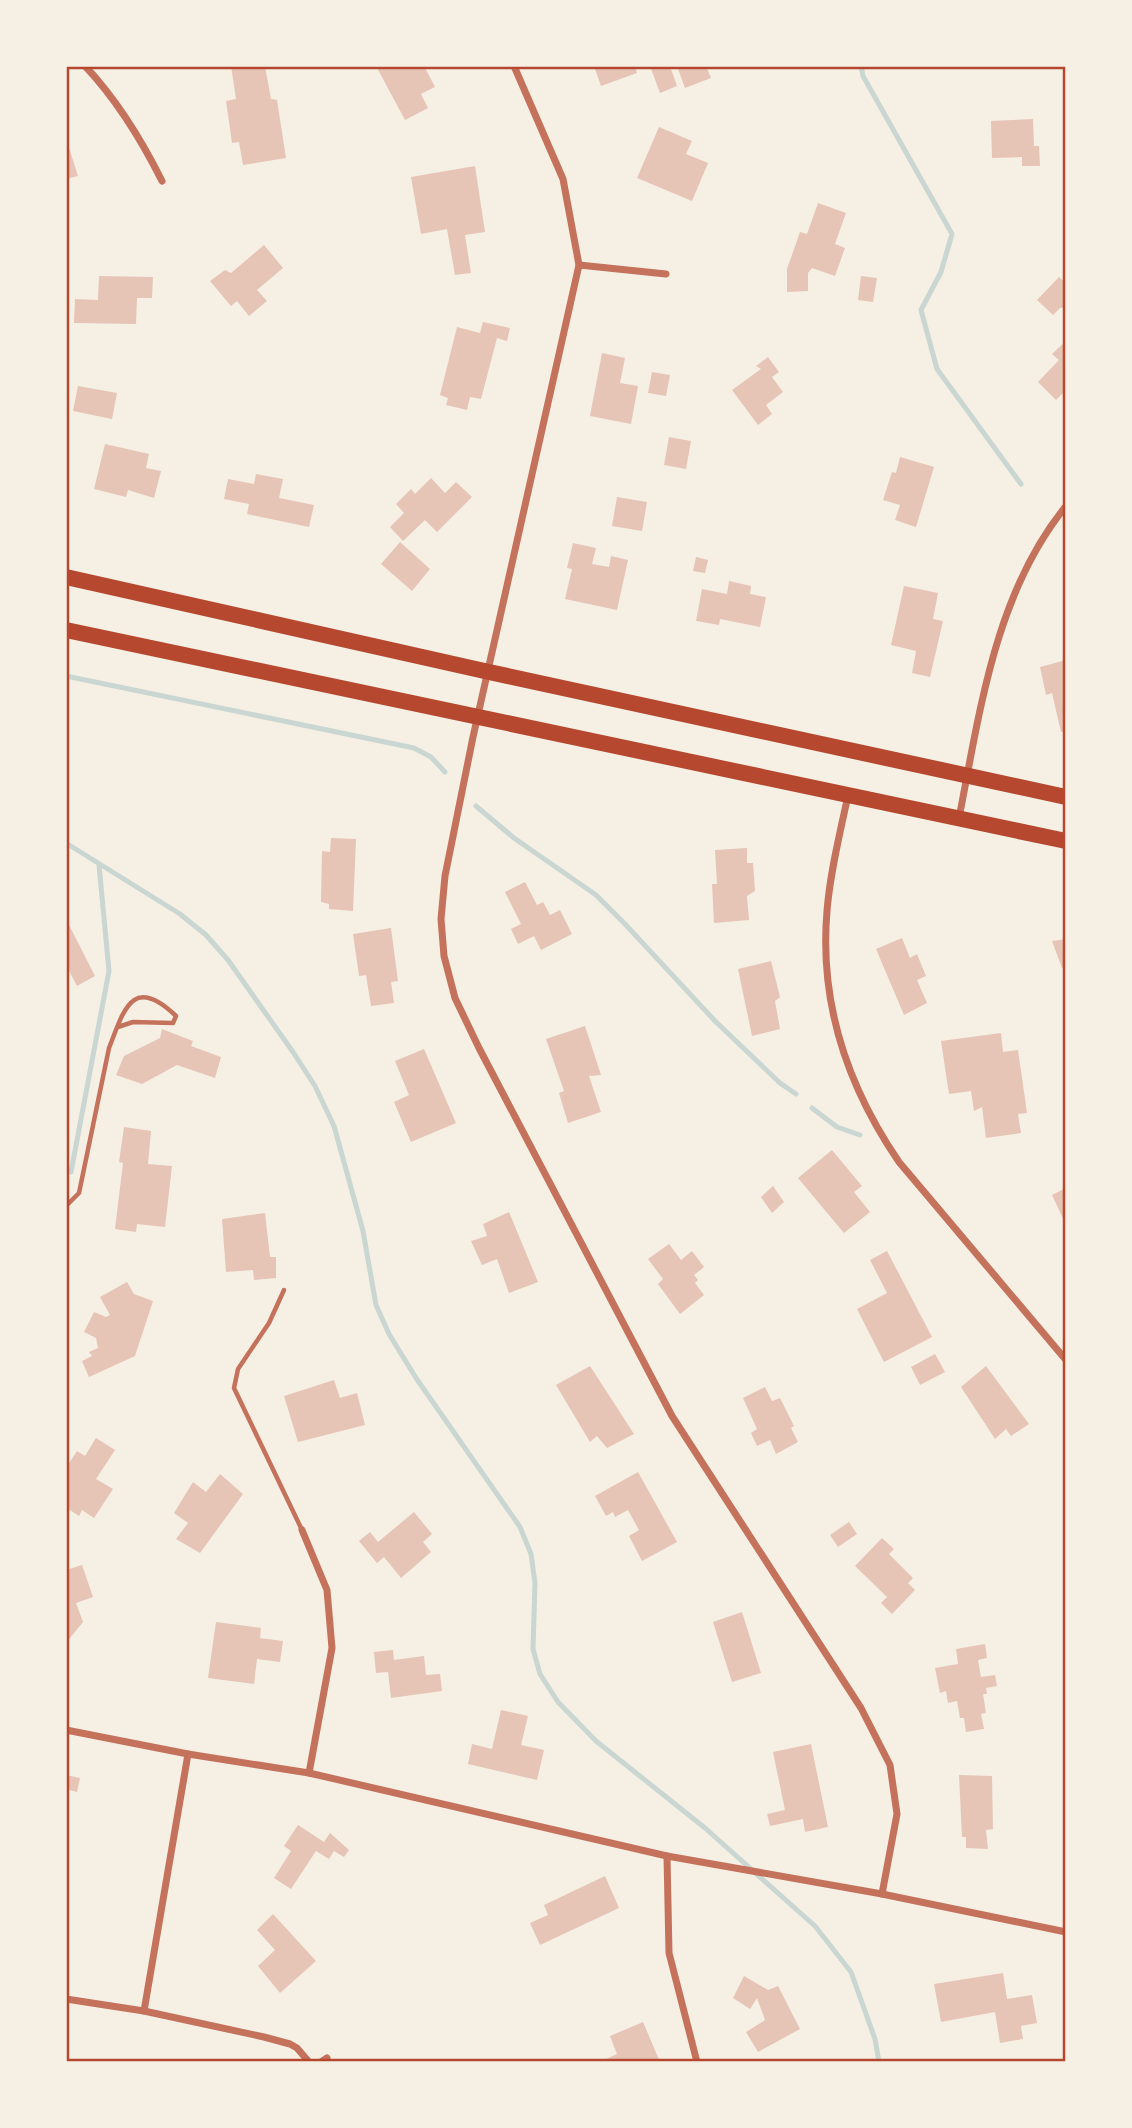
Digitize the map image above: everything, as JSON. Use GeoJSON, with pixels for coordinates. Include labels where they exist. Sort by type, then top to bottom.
{"type":"FeatureCollection","features":[{"type":"Feature","properties":{"kind":"main road"},"geometry":{"type":"LineString","coordinates":[[66,577],[1066,797]]}},
{"type":"Feature","properties":{"kind":"main road"},"geometry":{"type":"LineString","coordinates":[[66,630],[1066,841]]}},
{"type":"Feature","properties":{"kind":"street"},"geometry":{"type":"LineString","coordinates":[[85,66],[127,118],[162,181]]}},
{"type":"Feature","properties":{"kind":"street"},"geometry":{"type":"LineString","coordinates":[[514,66],[563,178],[579,265],[478,715],[445,876],[442,919],[444,956],[455,998],[672,1416],[861,1708],[890,1765],[897,1814],[882,1894]]}},
{"type":"Feature","properties":{"kind":"street"},"geometry":{"type":"LineString","coordinates":[[579,265],[666,274]]}},
{"type":"Feature","properties":{"kind":"street"},"geometry":{"type":"LineString","coordinates":[[959,818],[999,633],[1017,585],[1048,528],[1066,506]]}},
{"type":"Feature","properties":{"kind":"street"},"geometry":{"type":"LineString","coordinates":[[848,795],[832,872],[825,962],[842,1051],[857,1090],[876,1128],[899,1162],[1066,1360]]}},
{"type":"Feature","properties":{"kind":"street"},"geometry":{"type":"LineString","coordinates":[[302,1530],[327,1590],[332,1648],[309,1773]]}},
{"type":"Feature","properties":{"kind":"street"},"geometry":{"type":"LineString","coordinates":[[66,1730],[188,1755],[309,1773],[667,1856],[882,1894],[1066,1932]]}},
{"type":"Feature","properties":{"kind":"street"},"geometry":{"type":"LineString","coordinates":[[144,2011],[188,1755]]}},
{"type":"Feature","properties":{"kind":"street"},"geometry":{"type":"LineString","coordinates":[[667,1856],[669,1953],[696,2062]]}},
{"type":"Feature","properties":{"kind":"street"},"geometry":{"type":"LineString","coordinates":[[66,1999],[144,2011],[290,2044],[309,2062]]}},
{"type":"Feature","properties":{"kind":"lane"},"geometry":{"type":"LineString","coordinates":[[66,1206],[79,1193],[109,1048],[125,1010],[132,1000],[140,997],[154,1000],[176,1016],[173,1023],[133,1022],[118,1027]]}},
{"type":"Feature","properties":{"kind":"lane"},"geometry":{"type":"LineString","coordinates":[[284,1290],[269,1323],[238,1369],[234,1388],[302,1530]]}},
{"type":"Feature","properties":{"kind":"building"},"geometry":{"type":"Polygon","coordinates":[[[231,66],[265,66],[271,99],[277,100],[286,158],[243,165],[239,142],[232,143],[226,101],[236,99],[231,66]]]}},
{"type":"Feature","properties":{"kind":"building"},"geometry":{"type":"Polygon","coordinates":[[[376,66],[424,66],[435,87],[421,94],[428,108],[405,120],[376,66]]]}},
{"type":"Feature","properties":{"kind":"building"},"geometry":{"type":"Polygon","coordinates":[[[594,66],[635,66],[637,73],[601,86],[594,66]]]}},
{"type":"Feature","properties":{"kind":"building"},"geometry":{"type":"Polygon","coordinates":[[[650,66],[670,66],[677,86],[660,93],[650,66]]]}},
{"type":"Feature","properties":{"kind":"building"},"geometry":{"type":"Polygon","coordinates":[[[677,66],[706,66],[711,78],[685,88],[677,66]]]}},
{"type":"Feature","properties":{"kind":"building"},"geometry":{"type":"Polygon","coordinates":[[[1033,119],[1034,146],[1039,146],[1040,166],[1022,166],[1022,157],[992,158],[991,121],[1033,119]]]}},
{"type":"Feature","properties":{"kind":"building"},"geometry":{"type":"Polygon","coordinates":[[[659,127],[692,141],[686,154],[708,163],[692,201],[637,178],[659,127]]]}},
{"type":"Feature","properties":{"kind":"building"},"geometry":{"type":"Polygon","coordinates":[[[66,142],[78,176],[66,179],[66,142]]]}},
{"type":"Feature","properties":{"kind":"building"},"geometry":{"type":"Polygon","coordinates":[[[475,166],[485,232],[465,235],[471,273],[455,275],[447,229],[421,234],[411,177],[475,166]]]}},
{"type":"Feature","properties":{"kind":"building"},"geometry":{"type":"Polygon","coordinates":[[[818,203],[846,213],[835,244],[845,248],[835,276],[812,268],[808,273],[808,291],[787,292],[787,269],[800,232],[807,234],[818,203]]]}},
{"type":"Feature","properties":{"kind":"building"},"geometry":{"type":"Polygon","coordinates":[[[264,245],[283,268],[257,290],[267,301],[249,316],[237,301],[231,306],[210,281],[225,270],[231,273],[264,245]]]}},
{"type":"Feature","properties":{"kind":"building"},"geometry":{"type":"Polygon","coordinates":[[[99,276],[153,277],[152,298],[137,298],[136,324],[74,323],[75,299],[98,300],[99,276]]]}},
{"type":"Feature","properties":{"kind":"building"},"geometry":{"type":"Polygon","coordinates":[[[861,276],[877,278],[873,302],[858,300],[861,276]]]}},
{"type":"Feature","properties":{"kind":"building"},"geometry":{"type":"Polygon","coordinates":[[[1059,277],[1066,283],[1066,307],[1060,308],[1053,315],[1037,300],[1059,277]]]}},
{"type":"Feature","properties":{"kind":"building"},"geometry":{"type":"Polygon","coordinates":[[[483,322],[510,328],[507,341],[497,338],[481,399],[470,397],[467,410],[446,405],[448,398],[440,395],[457,327],[480,333],[483,322]]]}},
{"type":"Feature","properties":{"kind":"building"},"geometry":{"type":"Polygon","coordinates":[[[1066,341],[1066,390],[1056,400],[1038,382],[1059,360],[1052,354],[1066,341]]]}},
{"type":"Feature","properties":{"kind":"building"},"geometry":{"type":"Polygon","coordinates":[[[602,353],[625,358],[620,383],[638,386],[631,424],[590,416],[602,353]]]}},
{"type":"Feature","properties":{"kind":"building"},"geometry":{"type":"Polygon","coordinates":[[[768,357],[779,372],[772,377],[783,392],[766,405],[772,414],[758,425],[732,390],[761,369],[756,366],[768,357]]]}},
{"type":"Feature","properties":{"kind":"building"},"geometry":{"type":"Polygon","coordinates":[[[652,372],[670,375],[666,396],[648,393],[652,372]]]}},
{"type":"Feature","properties":{"kind":"building"},"geometry":{"type":"Polygon","coordinates":[[[78,386],[117,393],[112,419],[73,411],[78,386]]]}},
{"type":"Feature","properties":{"kind":"building"},"geometry":{"type":"Polygon","coordinates":[[[669,437],[691,441],[686,469],[664,465],[669,437]]]}},
{"type":"Feature","properties":{"kind":"building"},"geometry":{"type":"Polygon","coordinates":[[[105,444],[149,454],[146,468],[161,471],[154,498],[128,490],[126,497],[94,489],[105,444]]]}},
{"type":"Feature","properties":{"kind":"building"},"geometry":{"type":"Polygon","coordinates":[[[900,457],[934,467],[916,527],[895,520],[900,505],[883,500],[892,472],[896,473],[900,457]]]}},
{"type":"Feature","properties":{"kind":"building"},"geometry":{"type":"Polygon","coordinates":[[[256,474],[283,479],[279,498],[314,505],[309,527],[247,514],[249,504],[224,499],[228,479],[254,484],[256,474]]]}},
{"type":"Feature","properties":{"kind":"building"},"geometry":{"type":"Polygon","coordinates":[[[431,478],[445,493],[456,482],[472,497],[437,532],[425,520],[403,541],[390,527],[404,513],[396,504],[411,489],[415,494],[431,478]]]}},
{"type":"Feature","properties":{"kind":"building"},"geometry":{"type":"Polygon","coordinates":[[[617,497],[647,502],[642,531],[612,526],[617,497]]]}},
{"type":"Feature","properties":{"kind":"building"},"geometry":{"type":"Polygon","coordinates":[[[400,542],[430,569],[412,591],[381,564],[400,542]]]}},
{"type":"Feature","properties":{"kind":"building"},"geometry":{"type":"Polygon","coordinates":[[[573,543],[596,548],[592,564],[609,567],[611,556],[628,560],[617,610],[565,599],[572,569],[567,568],[573,543]]]}},
{"type":"Feature","properties":{"kind":"building"},"geometry":{"type":"Polygon","coordinates":[[[696,557],[708,560],[705,573],[693,571],[696,557]]]}},
{"type":"Feature","properties":{"kind":"building"},"geometry":{"type":"Polygon","coordinates":[[[729,581],[751,586],[750,594],[766,597],[760,627],[720,619],[719,625],[696,621],[702,589],[727,594],[729,581]]]}},
{"type":"Feature","properties":{"kind":"building"},"geometry":{"type":"Polygon","coordinates":[[[904,586],[938,593],[933,619],[943,621],[930,677],[912,673],[916,651],[891,645],[904,586]]]}},
{"type":"Feature","properties":{"kind":"building"},"geometry":{"type":"Polygon","coordinates":[[[1066,660],[1066,731],[1061,732],[1052,693],[1046,695],[1040,667],[1066,660]]]}},
{"type":"Feature","properties":{"kind":"building"},"geometry":{"type":"Polygon","coordinates":[[[331,838],[356,839],[353,911],[329,909],[329,904],[321,902],[322,851],[330,852],[331,838]]]}},
{"type":"Feature","properties":{"kind":"building"},"geometry":{"type":"Polygon","coordinates":[[[747,848],[747,863],[753,863],[755,891],[747,896],[749,920],[714,923],[712,884],[717,884],[715,850],[747,848]]]}},
{"type":"Feature","properties":{"kind":"building"},"geometry":{"type":"Polygon","coordinates":[[[525,882],[537,905],[543,902],[550,915],[560,910],[572,934],[541,950],[534,936],[518,944],[511,929],[521,924],[505,892],[525,882]]]}},
{"type":"Feature","properties":{"kind":"building"},"geometry":{"type":"Polygon","coordinates":[[[66,919],[95,976],[77,986],[66,965],[66,919]]]}},
{"type":"Feature","properties":{"kind":"building"},"geometry":{"type":"Polygon","coordinates":[[[391,928],[398,981],[391,982],[394,1003],[371,1006],[366,975],[359,976],[353,934],[391,928]]]}},
{"type":"Feature","properties":{"kind":"building"},"geometry":{"type":"Polygon","coordinates":[[[902,938],[910,958],[917,954],[926,976],[917,980],[927,1003],[904,1015],[876,949],[902,938]]]}},
{"type":"Feature","properties":{"kind":"building"},"geometry":{"type":"Polygon","coordinates":[[[1066,939],[1066,967],[1062,968],[1052,941],[1066,939]]]}},
{"type":"Feature","properties":{"kind":"building"},"geometry":{"type":"Polygon","coordinates":[[[771,961],[780,997],[775,1001],[780,1029],[752,1036],[738,969],[771,961]]]}},
{"type":"Feature","properties":{"kind":"building"},"geometry":{"type":"Polygon","coordinates":[[[585,1026],[601,1075],[589,1076],[601,1112],[568,1123],[559,1093],[564,1091],[546,1039],[585,1026]]]}},
{"type":"Feature","properties":{"kind":"building"},"geometry":{"type":"Polygon","coordinates":[[[162,1029],[193,1041],[191,1046],[221,1057],[215,1078],[177,1065],[142,1084],[116,1075],[124,1056],[160,1038],[162,1029]]]}},
{"type":"Feature","properties":{"kind":"building"},"geometry":{"type":"Polygon","coordinates":[[[1001,1033],[1003,1052],[1018,1050],[1027,1113],[1018,1114],[1021,1133],[986,1138],[982,1107],[974,1111],[971,1091],[949,1094],[941,1041],[1001,1033]]]}},
{"type":"Feature","properties":{"kind":"building"},"geometry":{"type":"Polygon","coordinates":[[[424,1049],[456,1123],[411,1142],[394,1102],[409,1095],[395,1061],[424,1049]]]}},
{"type":"Feature","properties":{"kind":"building"},"geometry":{"type":"Polygon","coordinates":[[[124,1127],[151,1131],[148,1164],[172,1166],[165,1227],[137,1224],[136,1232],[115,1229],[123,1163],[119,1162],[124,1127]]]}},
{"type":"Feature","properties":{"kind":"building"},"geometry":{"type":"Polygon","coordinates":[[[832,1150],[862,1186],[854,1192],[870,1212],[844,1233],[798,1178],[832,1150]]]}},
{"type":"Feature","properties":{"kind":"building"},"geometry":{"type":"Polygon","coordinates":[[[773,1186],[784,1202],[772,1213],[761,1197],[773,1186]]]}},
{"type":"Feature","properties":{"kind":"building"},"geometry":{"type":"Polygon","coordinates":[[[1066,1188],[1066,1225],[1052,1195],[1066,1188]]]}},
{"type":"Feature","properties":{"kind":"building"},"geometry":{"type":"Polygon","coordinates":[[[509,1212],[538,1282],[509,1293],[497,1259],[482,1265],[471,1241],[487,1236],[483,1224],[509,1212]]]}},
{"type":"Feature","properties":{"kind":"building"},"geometry":{"type":"Polygon","coordinates":[[[265,1213],[270,1257],[276,1257],[276,1278],[254,1280],[253,1270],[226,1272],[222,1219],[265,1213]]]}},
{"type":"Feature","properties":{"kind":"building"},"geometry":{"type":"Polygon","coordinates":[[[669,1244],[681,1260],[692,1251],[704,1267],[694,1275],[698,1280],[695,1283],[704,1295],[680,1314],[658,1284],[663,1279],[648,1259],[669,1244]]]}},
{"type":"Feature","properties":{"kind":"building"},"geometry":{"type":"Polygon","coordinates":[[[887,1251],[932,1337],[884,1362],[857,1309],[887,1293],[870,1260],[887,1251]]]}},
{"type":"Feature","properties":{"kind":"building"},"geometry":{"type":"Polygon","coordinates":[[[127,1282],[134,1294],[153,1301],[135,1356],[89,1377],[82,1361],[92,1356],[89,1352],[98,1348],[96,1338],[84,1332],[94,1312],[106,1317],[110,1315],[100,1297],[127,1282]]]}},
{"type":"Feature","properties":{"kind":"building"},"geometry":{"type":"Polygon","coordinates":[[[935,1354],[945,1372],[920,1385],[911,1367],[935,1354]]]}},
{"type":"Feature","properties":{"kind":"building"},"geometry":{"type":"Polygon","coordinates":[[[590,1366],[634,1434],[607,1448],[597,1436],[590,1442],[556,1385],[590,1366]]]}},
{"type":"Feature","properties":{"kind":"building"},"geometry":{"type":"Polygon","coordinates":[[[986,1366],[1029,1424],[1011,1436],[1006,1429],[995,1439],[961,1387],[986,1366]]]}},
{"type":"Feature","properties":{"kind":"building"},"geometry":{"type":"Polygon","coordinates":[[[334,1380],[340,1398],[357,1393],[365,1425],[298,1442],[284,1396],[334,1380]]]}},
{"type":"Feature","properties":{"kind":"building"},"geometry":{"type":"Polygon","coordinates":[[[765,1387],[772,1401],[780,1398],[794,1426],[791,1428],[798,1442],[776,1454],[770,1440],[757,1446],[751,1433],[757,1429],[743,1398],[765,1387]]]}},
{"type":"Feature","properties":{"kind":"building"},"geometry":{"type":"Polygon","coordinates":[[[96,1438],[115,1450],[96,1479],[113,1489],[94,1518],[82,1510],[79,1516],[70,1510],[66,1515],[66,1468],[77,1451],[85,1456],[96,1438]]]}},
{"type":"Feature","properties":{"kind":"building"},"geometry":{"type":"Polygon","coordinates":[[[638,1472],[677,1542],[642,1561],[629,1536],[639,1530],[628,1510],[615,1517],[613,1512],[606,1516],[595,1496],[638,1472]]]}},
{"type":"Feature","properties":{"kind":"building"},"geometry":{"type":"Polygon","coordinates":[[[220,1474],[243,1494],[200,1553],[176,1539],[188,1523],[174,1513],[193,1482],[206,1492],[220,1474]]]}},
{"type":"Feature","properties":{"kind":"building"},"geometry":{"type":"Polygon","coordinates":[[[414,1512],[432,1534],[423,1542],[431,1552],[401,1578],[384,1557],[377,1563],[359,1541],[370,1532],[378,1542],[414,1512]]]}},
{"type":"Feature","properties":{"kind":"building"},"geometry":{"type":"Polygon","coordinates":[[[849,1522],[857,1534],[838,1547],[830,1535],[849,1522]]]}},
{"type":"Feature","properties":{"kind":"building"},"geometry":{"type":"Polygon","coordinates":[[[882,1538],[894,1549],[889,1554],[913,1578],[908,1583],[915,1590],[892,1614],[881,1603],[887,1597],[855,1566],[882,1538]]]}},
{"type":"Feature","properties":{"kind":"building"},"geometry":{"type":"Polygon","coordinates":[[[82,1565],[93,1597],[76,1603],[83,1622],[66,1643],[66,1570],[82,1565]]]}},
{"type":"Feature","properties":{"kind":"building"},"geometry":{"type":"Polygon","coordinates":[[[742,1612],[761,1673],[732,1682],[713,1622],[742,1612]]]}},
{"type":"Feature","properties":{"kind":"building"},"geometry":{"type":"Polygon","coordinates":[[[216,1622],[261,1628],[260,1638],[283,1641],[280,1662],[257,1659],[254,1684],[208,1678],[216,1622]]]}},
{"type":"Feature","properties":{"kind":"building"},"geometry":{"type":"Polygon","coordinates":[[[985,1644],[987,1658],[978,1660],[981,1677],[995,1675],[997,1686],[986,1688],[987,1694],[983,1694],[986,1713],[981,1714],[984,1729],[966,1732],[957,1701],[948,1703],[946,1691],[940,1693],[935,1668],[958,1664],[956,1649],[985,1644]]]}},
{"type":"Feature","properties":{"kind":"building"},"geometry":{"type":"Polygon","coordinates":[[[393,1650],[394,1660],[424,1656],[426,1675],[440,1674],[442,1691],[391,1698],[388,1672],[376,1673],[374,1652],[393,1650]]]}},
{"type":"Feature","properties":{"kind":"building"},"geometry":{"type":"Polygon","coordinates":[[[501,1710],[528,1716],[521,1745],[544,1750],[537,1780],[468,1764],[472,1744],[492,1749],[501,1710]]]}},
{"type":"Feature","properties":{"kind":"building"},"geometry":{"type":"Polygon","coordinates":[[[811,1744],[828,1827],[805,1832],[803,1819],[770,1826],[767,1814],[785,1810],[773,1752],[811,1744]]]}},
{"type":"Feature","properties":{"kind":"building"},"geometry":{"type":"Polygon","coordinates":[[[66,1775],[80,1778],[77,1792],[66,1789],[66,1775]]]}},
{"type":"Feature","properties":{"kind":"building"},"geometry":{"type":"Polygon","coordinates":[[[959,1775],[992,1776],[993,1829],[986,1830],[988,1849],[966,1848],[966,1837],[962,1837],[959,1775]]]}},
{"type":"Feature","properties":{"kind":"building"},"geometry":{"type":"Polygon","coordinates":[[[298,1825],[324,1842],[330,1833],[349,1850],[344,1857],[334,1851],[329,1859],[316,1851],[291,1889],[274,1878],[291,1851],[284,1846],[298,1825]]]}},
{"type":"Feature","properties":{"kind":"building"},"geometry":{"type":"Polygon","coordinates":[[[605,1876],[619,1908],[540,1945],[530,1923],[548,1915],[544,1905],[605,1876]]]}},
{"type":"Feature","properties":{"kind":"building"},"geometry":{"type":"Polygon","coordinates":[[[273,1914],[316,1961],[280,1993],[258,1966],[275,1950],[257,1930],[273,1914]]]}},
{"type":"Feature","properties":{"kind":"building"},"geometry":{"type":"Polygon","coordinates":[[[1003,1973],[1007,1999],[1032,1995],[1037,2023],[1021,2026],[1023,2039],[1000,2043],[995,2012],[941,2022],[934,1984],[1003,1973]]]}},
{"type":"Feature","properties":{"kind":"building"},"geometry":{"type":"Polygon","coordinates":[[[744,1976],[768,1990],[778,1986],[800,2029],[758,2052],[746,2032],[765,2020],[757,1998],[750,2009],[733,1998],[744,1976]]]}},
{"type":"Feature","properties":{"kind":"building"},"geometry":{"type":"Polygon","coordinates":[[[643,2022],[660,2062],[600,2062],[617,2054],[610,2036],[643,2022]]]}},
{"type":"Feature","properties":{"kind":"waterway"},"geometry":{"type":"LineString","coordinates":[[861,66],[863,76],[952,234],[941,272],[921,310],[937,369],[1021,484]]}},
{"type":"Feature","properties":{"kind":"waterway"},"geometry":{"type":"LineString","coordinates":[[66,676],[414,748],[431,757],[445,772]]}},
{"type":"Feature","properties":{"kind":"waterway"},"geometry":{"type":"LineString","coordinates":[[476,806],[514,838],[596,895],[715,1021],[780,1083],[796,1094]]}},
{"type":"Feature","properties":{"kind":"waterway"},"geometry":{"type":"LineString","coordinates":[[66,843],[180,914],[206,935],[228,960],[293,1052],[315,1086],[334,1126],[363,1231],[376,1305],[389,1334],[416,1378],[520,1527],[531,1554],[535,1583],[533,1649],[540,1674],[558,1702],[596,1741],[705,1828],[815,1926],[851,1972],[875,2039],[879,2062]]}},
{"type":"Feature","properties":{"kind":"waterway"},"geometry":{"type":"LineString","coordinates":[[71,1172],[109,971],[99,865]]}},
{"type":"Feature","properties":{"kind":"waterway"},"geometry":{"type":"LineString","coordinates":[[812,1108],[837,1127],[860,1135]]}}]}
